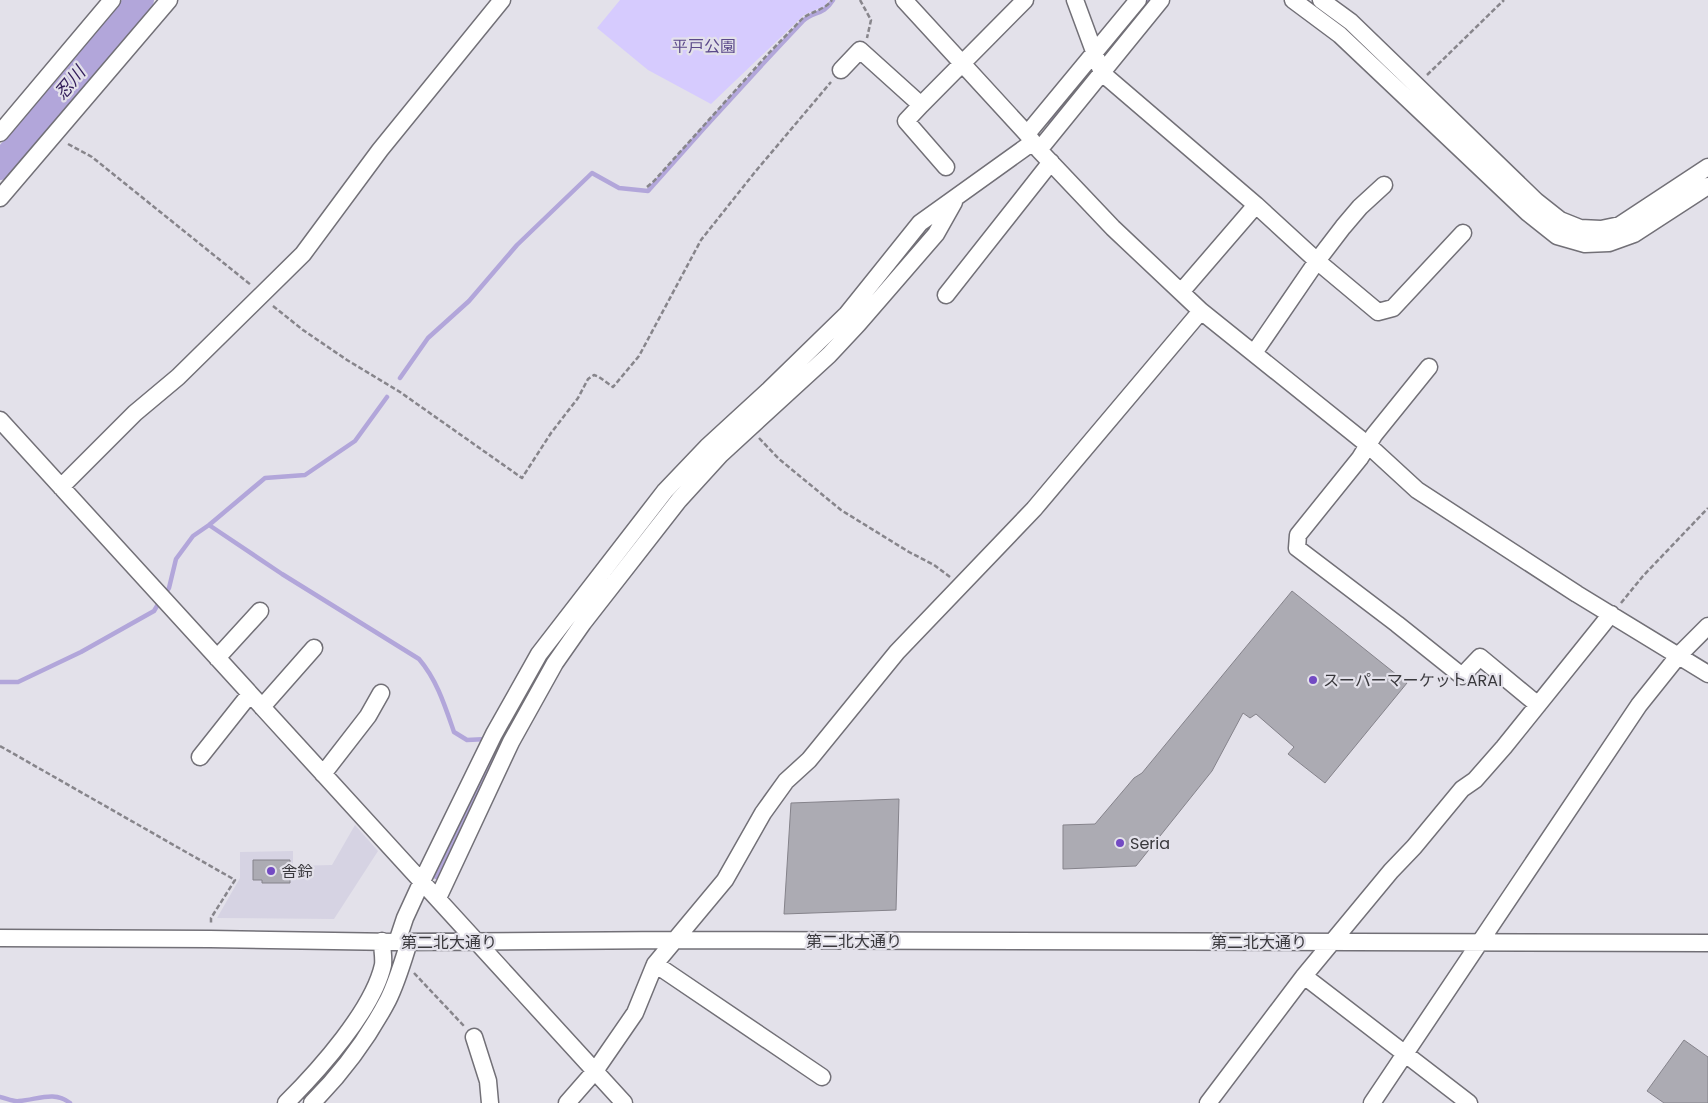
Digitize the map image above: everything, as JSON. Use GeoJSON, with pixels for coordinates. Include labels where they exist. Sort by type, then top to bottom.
{"type":"FeatureCollection","features":[{"type":"Feature","properties":{"kind":"street"},"geometry":{"type":"LineString","coordinates":[[0,133],[112,0]]}},
{"type":"Feature","properties":{"kind":"street"},"geometry":{"type":"LineString","coordinates":[[0,198],[169,0]]}},
{"type":"Feature","properties":{"kind":"street"},"geometry":{"type":"LineString","coordinates":[[61,487],[135,413],[178,377],[261,293],[303,254],[380,150],[502,0]]}},
{"type":"Feature","properties":{"kind":"street"},"geometry":{"type":"LineString","coordinates":[[904,0],[1113,228],[1201,311],[1368,445],[1417,490],[1577,594],[1708,674]]}},
{"type":"Feature","properties":{"kind":"street"},"geometry":{"type":"LineString","coordinates":[[946,167],[906,121],[1025,0]]}},
{"type":"Feature","properties":{"kind":"street"},"geometry":{"type":"LineString","coordinates":[[1075,0],[1102,73],[1378,312],[1393,308],[1463,233]]}},
{"type":"Feature","properties":{"kind":"street"},"geometry":{"type":"LineString","coordinates":[[1033,142],[1095,50],[1138,0]]}},
{"type":"Feature","properties":{"kind":"street"},"geometry":{"type":"LineString","coordinates":[[438,898],[511,742],[555,663],[707,446],[834,328],[920,224],[1033,142],[1102,73],[1161,0]]}},
{"type":"Feature","properties":{"kind":"street"},"geometry":{"type":"LineString","coordinates":[[1293,0],[1340,35],[1528,213],[1556,236],[1585,244],[1609,243],[1634,234],[1708,186]]}},
{"type":"Feature","properties":{"kind":"street"},"geometry":{"type":"LineString","coordinates":[[1321,0],[1351,22],[1536,201],[1560,220],[1580,228],[1601,229],[1620,225],[1708,167]]}},
{"type":"Feature","properties":{"kind":"street"},"geometry":{"type":"LineString","coordinates":[[841,70],[860,50],[921,105]]}},
{"type":"Feature","properties":{"kind":"street"},"geometry":{"type":"LineString","coordinates":[[946,295],[1051,162]]}},
{"type":"Feature","properties":{"kind":"street"},"geometry":{"type":"LineString","coordinates":[[1254,354],[1317,261],[1360,207],[1384,185]]}},
{"type":"Feature","properties":{"kind":"street"},"geometry":{"type":"LineString","coordinates":[[286,1103],[313,1076],[348,1031],[372,994],[383,964],[396,942],[422,881],[494,734],[539,654],[672,497],[829,355],[858,324],[936,234],[958,197]]}},
{"type":"Feature","properties":{"kind":"street"},"geometry":{"type":"LineString","coordinates":[[1182,292],[1256,205]]}},
{"type":"Feature","properties":{"kind":"street"},"geometry":{"type":"LineString","coordinates":[[567,1103],[595,1071],[635,1014],[655,964],[725,880],[763,813],[786,782],[809,760],[897,652],[1034,509],[1201,311]]}},
{"type":"Feature","properties":{"kind":"street"},"geometry":{"type":"LineString","coordinates":[[1429,368],[1374,435],[1360,458],[1298,536],[1297,548],[1462,676],[1480,657],[1538,705]]}},
{"type":"Feature","properties":{"kind":"street"},"geometry":{"type":"LineString","coordinates":[[0,420],[624,1103]]}},
{"type":"Feature","properties":{"kind":"street"},"geometry":{"type":"LineString","coordinates":[[217,658],[260,611]]}},
{"type":"Feature","properties":{"kind":"street"},"geometry":{"type":"LineString","coordinates":[[1208,1103],[1304,976],[1462,789],[1476,780],[1612,614]]}},
{"type":"Feature","properties":{"kind":"street"},"geometry":{"type":"LineString","coordinates":[[1372,1103],[1640,705],[1679,655],[1708,626]]}},
{"type":"Feature","properties":{"kind":"street"},"geometry":{"type":"LineString","coordinates":[[262,707],[314,648]]}},
{"type":"Feature","properties":{"kind":"street"},"geometry":{"type":"LineString","coordinates":[[200,758],[250,694]]}},
{"type":"Feature","properties":{"kind":"street"},"geometry":{"type":"LineString","coordinates":[[323,774],[368,716],[381,694]]}},
{"type":"Feature","properties":{"kind":"street","name":"第二北大通り"},"geometry":{"type":"LineString","coordinates":[[0,938],[396,942],[676,940],[1708,943]]}},
{"type":"Feature","properties":{"kind":"street"},"geometry":{"type":"LineString","coordinates":[[312,1103],[328,1087],[356,1051],[388,1000],[403,961],[396,942]]}},
{"type":"Feature","properties":{"kind":"street"},"geometry":{"type":"LineString","coordinates":[[655,964],[822,1077]]}},
{"type":"Feature","properties":{"kind":"street"},"geometry":{"type":"LineString","coordinates":[[1304,976],[1468,1103]]}},
{"type":"Feature","properties":{"kind":"street"},"geometry":{"type":"LineString","coordinates":[[474,1037],[488,1081],[490,1103]]}},
{"type":"Feature","properties":{"kind":"path"},"geometry":{"type":"LineString","coordinates":[[647,186],[654,181],[801,20],[826,8],[832,0]]}},
{"type":"Feature","properties":{"kind":"path"},"geometry":{"type":"LineString","coordinates":[[860,0],[871,20],[869,35],[860,50]]}},
{"type":"Feature","properties":{"kind":"path"},"geometry":{"type":"LineString","coordinates":[[1417,85],[1504,0]]}},
{"type":"Feature","properties":{"kind":"path"},"geometry":{"type":"LineString","coordinates":[[53,136],[92,157],[261,293],[265,300],[303,330],[347,360],[400,392],[522,478],[551,433],[578,398],[588,379],[594,375],[599,376],[613,387],[639,356],[700,240],[841,70]]}},
{"type":"Feature","properties":{"kind":"path"},"geometry":{"type":"LineString","coordinates":[[750,428],[779,459],[841,510],[909,552],[934,565],[961,586]]}},
{"type":"Feature","properties":{"kind":"path"},"geometry":{"type":"LineString","coordinates":[[1612,614],[1643,576],[1708,508]]}},
{"type":"Feature","properties":{"kind":"path"},"geometry":{"type":"LineString","coordinates":[[0,746],[196,856],[235,880],[211,918],[210,939]]}},
{"type":"Feature","properties":{"kind":"path"},"geometry":{"type":"LineString","coordinates":[[403,961],[474,1037]]}},
{"type":"Feature","properties":{"kind":"shaded area"},"geometry":{"type":"Polygon","coordinates":[[[355,825],[378,851],[334,919],[217,918],[240,878],[240,852],[293,851],[293,866],[332,865],[355,825]]]}},
{"type":"Feature","properties":{"kind":"green space","name":"平戸公園"},"geometry":{"type":"Polygon","coordinates":[[[620,0],[829,0],[825,6],[804,15],[711,104],[648,70],[597,28],[620,0]]]}},
{"type":"Feature","properties":{"kind":"building"},"geometry":{"type":"Polygon","coordinates":[[[1292,591],[1407,683],[1325,783],[1288,754],[1294,747],[1256,714],[1250,718],[1243,713],[1212,771],[1136,866],[1063,869],[1063,825],[1095,824],[1134,778],[1142,773],[1292,591]]]}},
{"type":"Feature","properties":{"kind":"building"},"geometry":{"type":"Polygon","coordinates":[[[899,799],[896,910],[784,914],[791,803],[899,799]]]}},
{"type":"Feature","properties":{"kind":"building"},"geometry":{"type":"Polygon","coordinates":[[[253,860],[290,860],[290,883],[262,883],[262,880],[253,880],[253,860]]]}},
{"type":"Feature","properties":{"kind":"building"},"geometry":{"type":"Polygon","coordinates":[[[1684,1040],[1708,1057],[1708,1103],[1664,1103],[1647,1091],[1684,1040]]]}},
{"type":"Feature","properties":{"kind":"waterway","name":"忍川"},"geometry":{"type":"LineString","coordinates":[[0,166],[69,87],[140,0]]}},
{"type":"Feature","properties":{"kind":"waterway"},"geometry":{"type":"LineString","coordinates":[[400,378],[428,338],[469,301],[517,245],[592,173],[619,188],[648,191],[803,21],[826,9],[833,0]]}},
{"type":"Feature","properties":{"kind":"waterway"},"geometry":{"type":"LineString","coordinates":[[1102,59],[1150,0]]}},
{"type":"Feature","properties":{"kind":"waterway"},"geometry":{"type":"LineString","coordinates":[[1050,122],[1095,67]]}},
{"type":"Feature","properties":{"kind":"waterway"},"geometry":{"type":"LineString","coordinates":[[165,594],[169,588],[176,559],[193,536],[265,478],[305,475],[355,441],[387,397]]}},
{"type":"Feature","properties":{"kind":"waterway"},"geometry":{"type":"LineString","coordinates":[[209,525],[282,574],[419,659],[436,684],[454,732],[467,740],[487,739]]}},
{"type":"Feature","properties":{"kind":"waterway"},"geometry":{"type":"LineString","coordinates":[[0,682],[18,682],[81,652],[154,611],[160,601]]}},
{"type":"Feature","properties":{"kind":"waterway"},"geometry":{"type":"LineString","coordinates":[[436,877],[501,739],[549,658],[571,626]]}},
{"type":"Feature","properties":{"kind":"waterway"},"geometry":{"type":"LineString","coordinates":[[387,978],[393,966]]}},
{"type":"Feature","properties":{"kind":"waterway"},"geometry":{"type":"LineString","coordinates":[[330,1072],[348,1045]]}},
{"type":"Feature","properties":{"kind":"waterway"},"geometry":{"type":"LineString","coordinates":[[0,1097],[17,1101],[52,1096],[64,1099],[70,1103]]}},
{"type":"Feature","properties":{"kind":"place","name":"スーパーマーケットARAI"},"geometry":{"type":"Point","coordinates":[1313,680]}},
{"type":"Feature","properties":{"kind":"place","name":"Seria"},"geometry":{"type":"Point","coordinates":[1120,843]}},
{"type":"Feature","properties":{"kind":"place","name":"舎鈴"},"geometry":{"type":"Point","coordinates":[271,871]}}]}
